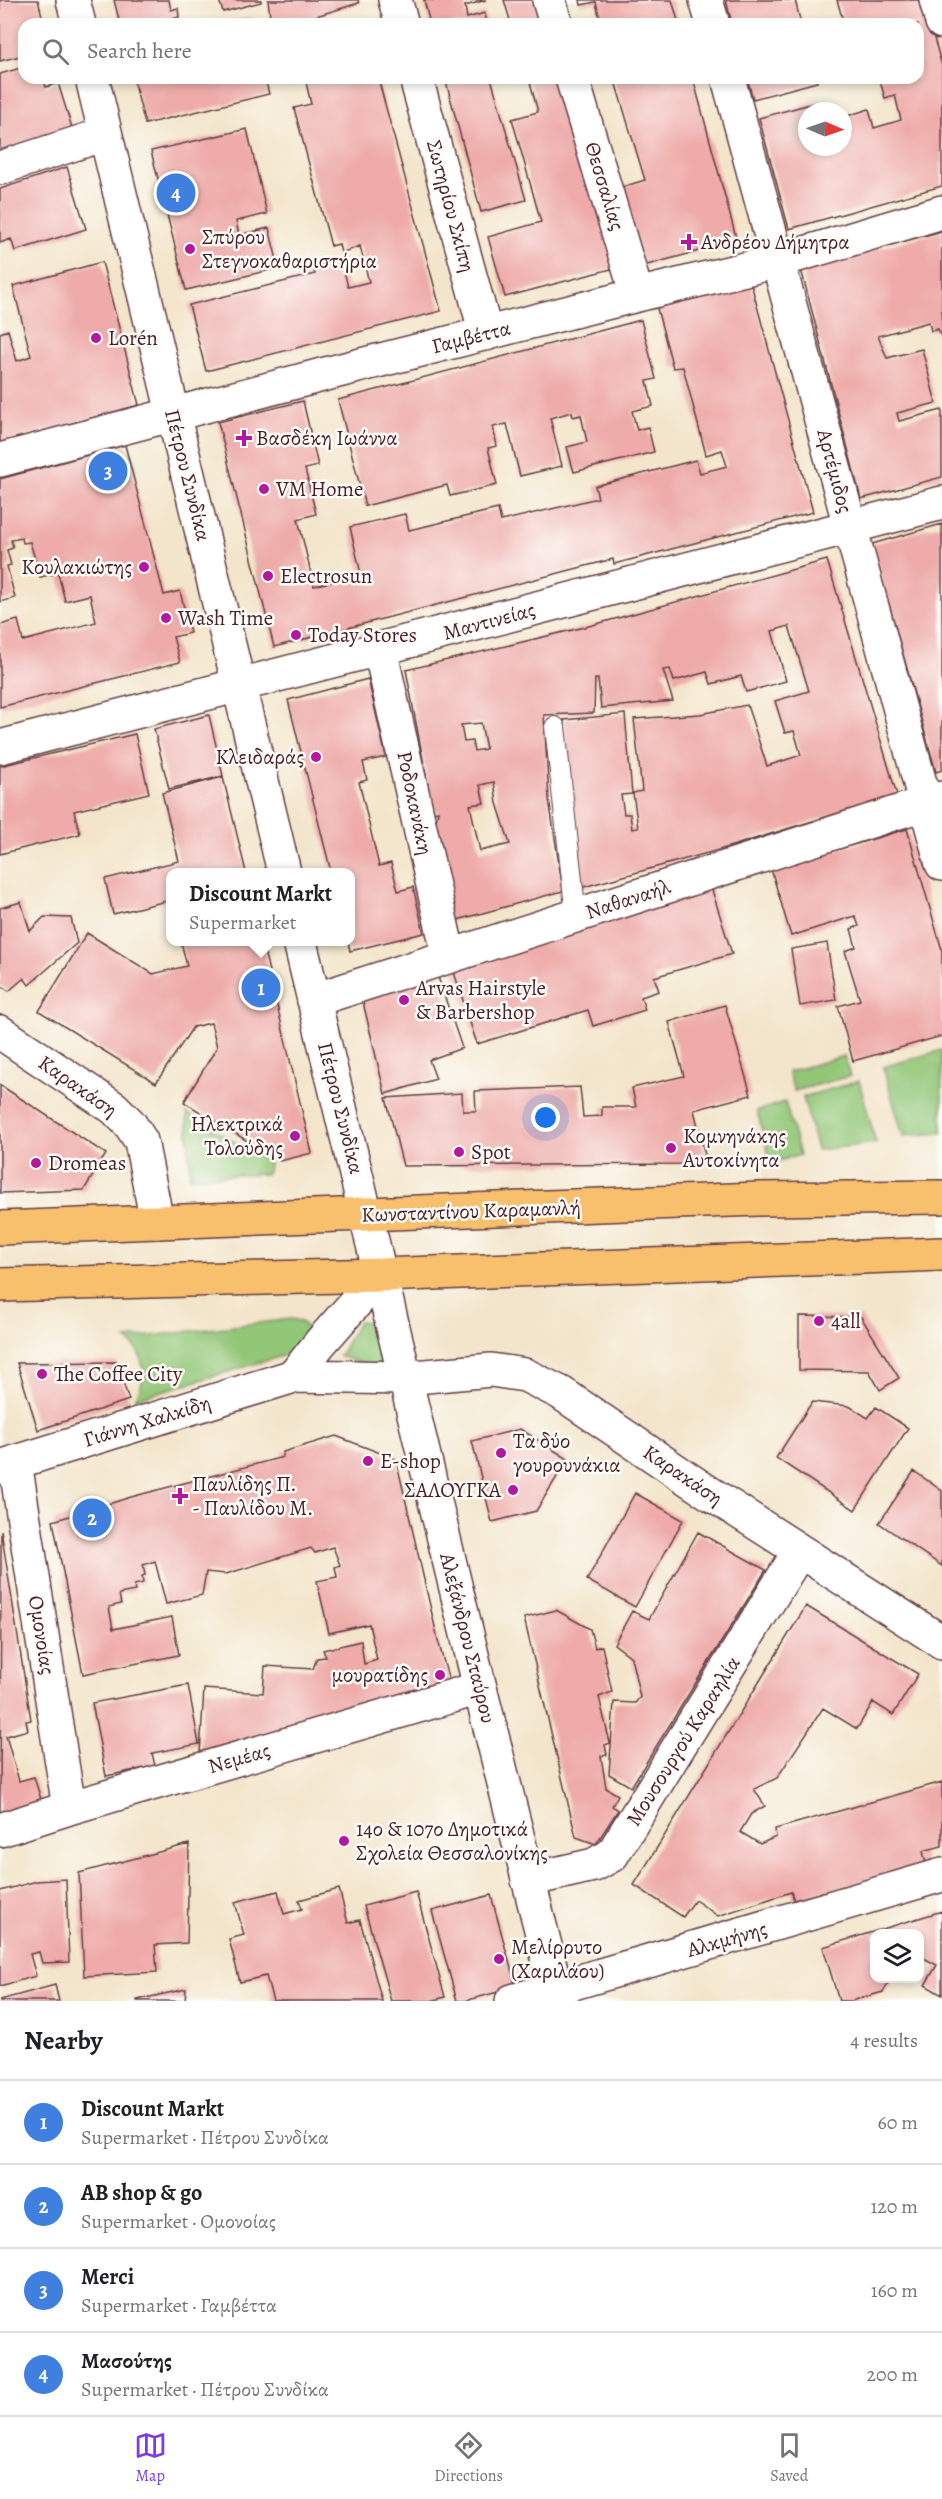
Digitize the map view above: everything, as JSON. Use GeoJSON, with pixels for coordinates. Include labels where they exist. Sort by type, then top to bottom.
{"type":"FeatureCollection","features":[{"type":"Feature","properties":{"kind":"main road","name":"Κωνσταντίνου Καραμανλή"},"geometry":{"type":"LineString","coordinates":[[0,1228],[758,1199],[942,1197]]}},
{"type":"Feature","properties":{"kind":"main road"},"geometry":{"type":"LineString","coordinates":[[0,1286],[380,1275],[942,1254]]}},
{"type":"Feature","properties":{"kind":"street"},"geometry":{"type":"LineString","coordinates":[[73,0],[78,18]]}},
{"type":"Feature","properties":{"kind":"street"},"geometry":{"type":"LineString","coordinates":[[395,0],[400,18]]}},
{"type":"Feature","properties":{"kind":"street"},"geometry":{"type":"LineString","coordinates":[[549,0],[554,18]]}},
{"type":"Feature","properties":{"kind":"street"},"geometry":{"type":"LineString","coordinates":[[706,0],[711,18]]}},
{"type":"Feature","properties":{"kind":"street"},"geometry":{"type":"LineString","coordinates":[[936,0],[942,22]]}},
{"type":"Feature","properties":{"kind":"street","name":"Πέτρου Συνδίκα"},"geometry":{"type":"LineString","coordinates":[[93,84],[283,868]]}},
{"type":"Feature","properties":{"kind":"street","name":"Σωτηρίου Σκίπη"},"geometry":{"type":"LineString","coordinates":[[419,84],[486,333]]}},
{"type":"Feature","properties":{"kind":"street","name":"Θεσσαλίας"},"geometry":{"type":"LineString","coordinates":[[575,84],[637,294]]}},
{"type":"Feature","properties":{"kind":"street","name":"Αρτέμιδος"},"geometry":{"type":"LineString","coordinates":[[730,84],[850,527],[934,801],[942,864]]}},
{"type":"Feature","properties":{"kind":"street"},"geometry":{"type":"LineString","coordinates":[[0,168],[105,134]]}},
{"type":"Feature","properties":{"kind":"street","name":"Γαμβέττα"},"geometry":{"type":"LineString","coordinates":[[0,460],[173,413],[637,294],[778,261],[942,212]]}},
{"type":"Feature","properties":{"kind":"street","name":"Μαντινείας"},"geometry":{"type":"LineString","coordinates":[[0,747],[942,503]]}},
{"type":"Feature","properties":{"kind":"street","name":"Ροδοκανάκη"},"geometry":{"type":"LineString","coordinates":[[380,649],[449,957]]}},
{"type":"Feature","properties":{"kind":"street","name":"Ναθαναήλ"},"geometry":{"type":"LineString","coordinates":[[314,1000],[934,801]]}},
{"type":"Feature","properties":{"kind":"street","name":"Πέτρου Συνδίκα"},"geometry":{"type":"LineString","coordinates":[[301,946],[380,1275]]}},
{"type":"Feature","properties":{"kind":"street","name":"Καρακάση"},"geometry":{"type":"LineString","coordinates":[[0,1032],[114,1108],[130,1124],[141,1141],[157,1222]]}},
{"type":"Feature","properties":{"kind":"street"},"geometry":{"type":"LineString","coordinates":[[294,1376],[380,1275]]}},
{"type":"Feature","properties":{"kind":"street","name":"Αλεξάνδρου Σταύρου"},"geometry":{"type":"LineString","coordinates":[[380,1275],[557,1994]]}},
{"type":"Feature","properties":{"kind":"street","name":"Καρακάση"},"geometry":{"type":"LineString","coordinates":[[404,1378],[491,1370],[525,1375],[561,1392],[800,1552],[942,1642]]}},
{"type":"Feature","properties":{"kind":"street","name":"Γιάννη Χαλκίδη"},"geometry":{"type":"LineString","coordinates":[[8,1464],[294,1376],[404,1378]]}},
{"type":"Feature","properties":{"kind":"street","name":"Ομονοίας"},"geometry":{"type":"LineString","coordinates":[[8,1464],[69,1808]]}},
{"type":"Feature","properties":{"kind":"street","name":"Μουσουργού Καραηλία"},"geometry":{"type":"LineString","coordinates":[[528,1880],[594,1865],[612,1855],[800,1552]]}},
{"type":"Feature","properties":{"kind":"street","name":"Νεμέας"},"geometry":{"type":"LineString","coordinates":[[0,1830],[480,1688]]}},
{"type":"Feature","properties":{"kind":"street","name":"Αλκμήνης"},"geometry":{"type":"LineString","coordinates":[[512,2001],[557,1994],[942,1875]]}},
{"type":"Feature","properties":{"kind":"lane"},"geometry":{"type":"LineString","coordinates":[[555,727],[576,916]]}},
{"type":"Feature","properties":{"kind":"green space"},"geometry":{"type":"Polygon","coordinates":[[[942,1050],[942,1133],[903,1136],[883,1067],[942,1050]]]}},
{"type":"Feature","properties":{"kind":"green space"},"geometry":{"type":"Polygon","coordinates":[[[844,1056],[850,1076],[794,1091],[788,1072],[844,1056]]]}},
{"type":"Feature","properties":{"kind":"green space"},"geometry":{"type":"Polygon","coordinates":[[[859,1081],[876,1143],[817,1150],[803,1097],[859,1081]]]}},
{"type":"Feature","properties":{"kind":"green space"},"geometry":{"type":"Polygon","coordinates":[[[785,1102],[800,1155],[771,1163],[757,1111],[785,1102]]]}},
{"type":"Feature","properties":{"kind":"green space"},"geometry":{"type":"Polygon","coordinates":[[[187,1113],[269,1163],[268,1172],[265,1174],[190,1177],[187,1113]]]}},
{"type":"Feature","properties":{"kind":"green space"},"geometry":{"type":"Polygon","coordinates":[[[291,1319],[303,1324],[307,1331],[299,1351],[135,1399],[143,1375],[141,1359],[138,1351],[126,1339],[291,1319]]]}},
{"type":"Feature","properties":{"kind":"green space"},"geometry":{"type":"Polygon","coordinates":[[[359,1321],[368,1322],[375,1330],[387,1372],[339,1356],[359,1321]]]}},
{"type":"Feature","properties":{"kind":"building"},"geometry":{"type":"Polygon","coordinates":[[[0,0],[38,0],[42,18],[18,18],[18,56],[0,61],[0,0]]]}},
{"type":"Feature","properties":{"kind":"building"},"geometry":{"type":"Polygon","coordinates":[[[114,0],[169,0],[171,10],[178,8],[179,17],[176,18],[118,18],[114,0]]]}},
{"type":"Feature","properties":{"kind":"building"},"geometry":{"type":"Polygon","coordinates":[[[219,0],[261,0],[261,2],[223,12],[219,0]]]}},
{"type":"Feature","properties":{"kind":"building"},"geometry":{"type":"Polygon","coordinates":[[[268,0],[358,0],[359,3],[310,18],[270,18],[268,0]]]}},
{"type":"Feature","properties":{"kind":"building"},"geometry":{"type":"Polygon","coordinates":[[[424,0],[486,0],[465,6],[467,18],[428,18],[424,0]]]}},
{"type":"Feature","properties":{"kind":"building"},"geometry":{"type":"Polygon","coordinates":[[[504,0],[539,0],[544,18],[509,18],[504,0]]]}},
{"type":"Feature","properties":{"kind":"building"},"geometry":{"type":"Polygon","coordinates":[[[580,0],[672,0],[677,18],[600,18],[596,2],[581,5],[580,0]]]}},
{"type":"Feature","properties":{"kind":"building"},"geometry":{"type":"Polygon","coordinates":[[[726,0],[795,0],[800,18],[730,18],[726,0]]]}},
{"type":"Feature","properties":{"kind":"building"},"geometry":{"type":"Polygon","coordinates":[[[837,0],[923,0],[942,66],[942,186],[789,229],[759,118],[798,107],[798,156],[852,156],[852,114],[869,109],[874,128],[901,120],[895,95],[885,98],[881,84],[924,84],[924,18],[842,18],[837,0]]]}},
{"type":"Feature","properties":{"kind":"building"},"geometry":{"type":"Polygon","coordinates":[[[485,13],[486,18],[467,18],[485,13]]]}},
{"type":"Feature","properties":{"kind":"building"},"geometry":{"type":"Polygon","coordinates":[[[18,69],[18,84],[45,84],[46,87],[58,84],[73,131],[0,154],[0,74],[18,69]]]}},
{"type":"Feature","properties":{"kind":"building"},"geometry":{"type":"Polygon","coordinates":[[[135,84],[266,84],[269,94],[145,124],[135,84]]]}},
{"type":"Feature","properties":{"kind":"building"},"geometry":{"type":"Polygon","coordinates":[[[306,84],[380,84],[441,311],[206,371],[189,305],[315,274],[313,266],[341,259],[348,287],[369,282],[360,246],[341,253],[339,244],[331,246],[294,108],[311,104],[306,84]]]}},
{"type":"Feature","properties":{"kind":"building"},"geometry":{"type":"Polygon","coordinates":[[[447,84],[493,84],[526,200],[481,212],[447,84]]]}},
{"type":"Feature","properties":{"kind":"building"},"geometry":{"type":"Polygon","coordinates":[[[531,84],[563,84],[615,268],[505,297],[488,237],[541,222],[512,119],[538,112],[531,84]]]}},
{"type":"Feature","properties":{"kind":"building"},"geometry":{"type":"Polygon","coordinates":[[[616,84],[695,84],[737,241],[643,266],[622,187],[645,180],[616,84]]]}},
{"type":"Feature","properties":{"kind":"building"},"geometry":{"type":"Polygon","coordinates":[[[749,84],[809,84],[753,99],[749,84]]]}},
{"type":"Feature","properties":{"kind":"building"},"geometry":{"type":"Polygon","coordinates":[[[247,129],[267,214],[236,221],[239,235],[269,228],[279,268],[186,290],[151,151],[247,129]]]}},
{"type":"Feature","properties":{"kind":"building"},"geometry":{"type":"Polygon","coordinates":[[[67,167],[86,229],[15,251],[11,239],[0,243],[0,189],[67,167]]]}},
{"type":"Feature","properties":{"kind":"building"},"geometry":{"type":"Polygon","coordinates":[[[942,231],[942,339],[938,329],[931,331],[929,322],[878,336],[887,358],[922,349],[936,403],[897,413],[899,421],[942,410],[942,477],[861,499],[801,269],[942,231]]]}},
{"type":"Feature","properties":{"kind":"building"},"geometry":{"type":"Polygon","coordinates":[[[102,262],[139,405],[0,443],[0,333],[8,330],[17,361],[31,356],[13,286],[102,262]]]}},
{"type":"Feature","properties":{"kind":"building"},"geometry":{"type":"Polygon","coordinates":[[[750,280],[813,512],[614,564],[613,559],[274,647],[218,422],[303,401],[318,466],[305,469],[316,514],[298,519],[314,586],[361,574],[350,527],[405,514],[409,530],[498,509],[501,521],[598,498],[595,486],[696,460],[700,473],[727,466],[722,450],[706,455],[683,367],[673,368],[656,305],[750,280]]]}},
{"type":"Feature","properties":{"kind":"building"},"geometry":{"type":"Polygon","coordinates":[[[641,320],[656,379],[647,381],[653,406],[632,411],[637,430],[648,427],[654,452],[574,472],[567,447],[587,442],[581,415],[573,417],[572,412],[550,418],[562,466],[520,476],[507,424],[493,427],[497,446],[488,448],[497,485],[450,496],[447,485],[365,506],[338,400],[641,320]]]}},
{"type":"Feature","properties":{"kind":"building"},"geometry":{"type":"Polygon","coordinates":[[[125,445],[164,595],[180,591],[190,633],[173,637],[180,662],[0,707],[0,625],[18,620],[23,641],[96,622],[90,595],[65,601],[58,573],[40,577],[30,542],[23,543],[22,538],[11,540],[13,548],[7,550],[11,565],[7,566],[15,598],[0,602],[0,479],[125,445]]]}},
{"type":"Feature","properties":{"kind":"building"},"geometry":{"type":"Polygon","coordinates":[[[942,524],[942,770],[936,772],[872,544],[942,524]]]}},
{"type":"Feature","properties":{"kind":"building"},"geometry":{"type":"Polygon","coordinates":[[[827,560],[897,795],[722,849],[580,888],[564,720],[625,714],[632,794],[621,795],[624,814],[630,814],[632,829],[638,828],[633,793],[642,791],[634,719],[700,714],[747,705],[767,766],[801,755],[794,731],[785,733],[775,701],[809,691],[789,626],[772,631],[786,681],[746,692],[741,676],[711,684],[707,672],[674,681],[670,669],[663,670],[673,701],[601,708],[598,679],[595,679],[594,713],[544,715],[549,799],[563,891],[450,922],[432,843],[438,811],[433,812],[406,670],[593,625],[827,560]],[[481,723],[461,725],[464,742],[472,741],[474,751],[486,749],[481,723]],[[494,782],[480,785],[484,803],[470,805],[480,851],[510,844],[497,803],[494,782]]]}},
{"type":"Feature","properties":{"kind":"building"},"geometry":{"type":"Polygon","coordinates":[[[368,679],[386,757],[363,762],[367,780],[359,782],[379,866],[391,863],[398,891],[413,887],[424,933],[350,951],[349,946],[355,946],[355,868],[330,868],[288,700],[368,679]]]}},
{"type":"Feature","properties":{"kind":"building"},"geometry":{"type":"Polygon","coordinates":[[[209,715],[223,776],[169,789],[154,729],[209,715]]]}},
{"type":"Feature","properties":{"kind":"building"},"geometry":{"type":"Polygon","coordinates":[[[135,734],[149,793],[74,811],[80,834],[0,854],[0,766],[135,734]]]}},
{"type":"Feature","properties":{"kind":"building"},"geometry":{"type":"Polygon","coordinates":[[[223,777],[245,868],[166,868],[166,901],[113,914],[105,879],[179,861],[162,793],[223,777]]]}},
{"type":"Feature","properties":{"kind":"building"},"geometry":{"type":"Polygon","coordinates":[[[907,829],[942,950],[942,1036],[853,1061],[838,1006],[860,1000],[845,951],[856,947],[851,929],[859,926],[855,916],[791,936],[771,869],[907,829]]]}},
{"type":"Feature","properties":{"kind":"building"},"geometry":{"type":"Polygon","coordinates":[[[711,887],[732,954],[654,977],[659,991],[641,997],[645,1010],[593,1026],[588,1010],[477,1044],[452,966],[711,887]]]}},
{"type":"Feature","properties":{"kind":"building"},"geometry":{"type":"Polygon","coordinates":[[[21,902],[30,931],[44,917],[71,918],[77,943],[29,985],[24,978],[9,991],[0,985],[0,908],[21,902]]]}},
{"type":"Feature","properties":{"kind":"building"},"geometry":{"type":"Polygon","coordinates":[[[87,933],[153,974],[187,966],[182,946],[263,946],[312,1153],[280,1161],[184,1102],[217,1047],[211,1023],[193,1027],[156,1083],[39,1011],[87,933]]]}},
{"type":"Feature","properties":{"kind":"building"},"geometry":{"type":"Polygon","coordinates":[[[827,943],[836,1000],[800,1006],[791,949],[827,943]]]}},
{"type":"Feature","properties":{"kind":"building"},"geometry":{"type":"Polygon","coordinates":[[[436,971],[462,1048],[429,1060],[436,1079],[385,1094],[361,994],[436,971]]]}},
{"type":"Feature","properties":{"kind":"building"},"geometry":{"type":"Polygon","coordinates":[[[725,1005],[751,1095],[694,1110],[705,1155],[685,1164],[403,1166],[386,1098],[462,1093],[463,1111],[476,1111],[475,1091],[580,1087],[583,1117],[602,1116],[602,1107],[636,1107],[632,1088],[684,1076],[669,1022],[725,1005]]]}},
{"type":"Feature","properties":{"kind":"building"},"geometry":{"type":"Polygon","coordinates":[[[0,1085],[106,1154],[84,1190],[0,1193],[0,1085]]]}},
{"type":"Feature","properties":{"kind":"building"},"geometry":{"type":"Polygon","coordinates":[[[799,1316],[861,1317],[899,1378],[880,1390],[869,1371],[799,1370],[799,1316]]]}},
{"type":"Feature","properties":{"kind":"building"},"geometry":{"type":"Polygon","coordinates":[[[116,1362],[129,1400],[38,1430],[17,1363],[116,1362]]]}},
{"type":"Feature","properties":{"kind":"building"},"geometry":{"type":"Polygon","coordinates":[[[812,1402],[849,1406],[868,1418],[876,1407],[908,1428],[855,1510],[776,1458],[812,1402]]]}},
{"type":"Feature","properties":{"kind":"building"},"geometry":{"type":"Polygon","coordinates":[[[520,1429],[568,1459],[536,1511],[492,1522],[472,1441],[520,1429]]]}},
{"type":"Feature","properties":{"kind":"building"},"geometry":{"type":"Polygon","coordinates":[[[336,1436],[396,1459],[451,1689],[199,1768],[204,1689],[263,1693],[265,1666],[313,1669],[317,1658],[326,1657],[323,1650],[361,1641],[364,1664],[377,1660],[369,1624],[329,1633],[317,1581],[337,1577],[335,1567],[340,1565],[333,1547],[315,1553],[311,1548],[226,1574],[206,1572],[202,1595],[166,1604],[155,1561],[143,1565],[145,1575],[142,1576],[143,1583],[134,1585],[135,1591],[119,1594],[121,1604],[109,1607],[113,1629],[172,1617],[179,1655],[83,1674],[53,1521],[131,1497],[283,1457],[283,1452],[336,1436]]]}},
{"type":"Feature","properties":{"kind":"building"},"geometry":{"type":"Polygon","coordinates":[[[914,1471],[942,1491],[942,1566],[879,1523],[914,1471]]]}},
{"type":"Feature","properties":{"kind":"building"},"geometry":{"type":"Polygon","coordinates":[[[635,1493],[683,1520],[635,1607],[587,1580],[635,1493]]]}},
{"type":"Feature","properties":{"kind":"building"},"geometry":{"type":"Polygon","coordinates":[[[1,1530],[31,1720],[26,1721],[28,1730],[6,1736],[19,1781],[34,1777],[44,1809],[0,1823],[1,1530]]]}},
{"type":"Feature","properties":{"kind":"building"},"geometry":{"type":"Polygon","coordinates":[[[698,1532],[766,1570],[631,1787],[609,1774],[614,1702],[635,1703],[640,1697],[631,1657],[614,1644],[632,1611],[649,1619],[698,1532]]]}},
{"type":"Feature","properties":{"kind":"building"},"geometry":{"type":"Polygon","coordinates":[[[806,1606],[918,1674],[893,1715],[873,1702],[857,1729],[823,1708],[777,1778],[754,1789],[765,1806],[751,1814],[740,1832],[760,1844],[776,1837],[775,1829],[942,1782],[942,1846],[923,1851],[926,1864],[794,1900],[791,1892],[718,1916],[695,1900],[683,1917],[634,1885],[806,1606]]]}},
{"type":"Feature","properties":{"kind":"building"},"geometry":{"type":"Polygon","coordinates":[[[556,1610],[590,1629],[595,1648],[602,1646],[612,1692],[599,1697],[610,1743],[605,1745],[607,1755],[601,1756],[606,1788],[618,1795],[612,1806],[618,1810],[596,1844],[576,1837],[524,1618],[556,1610]]]}},
{"type":"Feature","properties":{"kind":"building"},"geometry":{"type":"Polygon","coordinates":[[[188,1685],[199,1744],[152,1753],[155,1766],[106,1776],[92,1703],[188,1685]]]}},
{"type":"Feature","properties":{"kind":"building"},"geometry":{"type":"Polygon","coordinates":[[[189,1844],[187,1943],[155,1945],[157,1972],[84,1976],[79,1873],[189,1844]]]}},
{"type":"Feature","properties":{"kind":"building"},"geometry":{"type":"Polygon","coordinates":[[[66,1879],[69,1962],[42,1963],[39,1952],[30,1954],[36,1976],[0,1986],[0,1891],[37,1881],[66,1879]]]}},
{"type":"Feature","properties":{"kind":"building"},"geometry":{"type":"Polygon","coordinates":[[[339,1889],[348,1923],[360,1920],[382,2001],[273,2001],[266,1976],[240,1982],[229,1939],[244,1935],[235,1902],[278,1891],[284,1914],[302,1909],[299,1900],[339,1889]]]}},
{"type":"Feature","properties":{"kind":"building"},"geometry":{"type":"Polygon","coordinates":[[[416,1892],[445,1997],[431,2001],[391,2001],[364,1906],[416,1892]]]}},
{"type":"Feature","properties":{"kind":"building"},"geometry":{"type":"Polygon","coordinates":[[[491,1895],[516,1987],[465,2001],[457,2001],[432,1911],[491,1895]]]}},
{"type":"Feature","properties":{"kind":"building"},"geometry":{"type":"Polygon","coordinates":[[[942,1911],[942,1995],[925,1985],[937,1965],[924,1958],[924,1929],[882,1929],[942,1911]]]}},
{"type":"Feature","properties":{"kind":"building"},"geometry":{"type":"Polygon","coordinates":[[[870,1933],[870,1983],[889,1983],[883,1992],[851,2001],[839,2001],[823,1947],[870,1933]]]}},
{"type":"Feature","properties":{"kind":"building"},"geometry":{"type":"Polygon","coordinates":[[[55,1985],[59,2001],[0,2001],[0,2000],[55,1985]]]}},
{"type":"Feature","properties":{"kind":"building"},"geometry":{"type":"Polygon","coordinates":[[[186,1989],[185,2001],[137,2001],[137,2000],[186,1989]]]}},
{"type":"Feature","properties":{"kind":"place","name":"Μασούτης"},"geometry":{"type":"Point","coordinates":[176,193]}},
{"type":"Feature","properties":{"kind":"place","name":"Ανδρέου Δήμητρα"},"geometry":{"type":"Point","coordinates":[689,242]}},
{"type":"Feature","properties":{"kind":"place","name":"Σπύρου Στεγνοκαθαριστήρια"},"geometry":{"type":"Point","coordinates":[190,249]}},
{"type":"Feature","properties":{"kind":"place","name":"Lorén"},"geometry":{"type":"Point","coordinates":[96,338]}},
{"type":"Feature","properties":{"kind":"place","name":"Βασδέκη Ιωάννα"},"geometry":{"type":"Point","coordinates":[244,438]}},
{"type":"Feature","properties":{"kind":"place","name":"Merci"},"geometry":{"type":"Point","coordinates":[108,471]}},
{"type":"Feature","properties":{"kind":"place","name":"VM Home"},"geometry":{"type":"Point","coordinates":[264,489]}},
{"type":"Feature","properties":{"kind":"place","name":"Κουλακιώτης"},"geometry":{"type":"Point","coordinates":[144,567]}},
{"type":"Feature","properties":{"kind":"place","name":"Electrosun"},"geometry":{"type":"Point","coordinates":[268,576]}},
{"type":"Feature","properties":{"kind":"place","name":"Wash Time"},"geometry":{"type":"Point","coordinates":[166,618]}},
{"type":"Feature","properties":{"kind":"place","name":"Today Stores"},"geometry":{"type":"Point","coordinates":[296,635]}},
{"type":"Feature","properties":{"kind":"place","name":"Κλειδαράς"},"geometry":{"type":"Point","coordinates":[316,757]}},
{"type":"Feature","properties":{"kind":"place","name":"Discount Markt"},"geometry":{"type":"Point","coordinates":[261,988]}},
{"type":"Feature","properties":{"kind":"place","name":"Arvas Hairstyle & Barbershop"},"geometry":{"type":"Point","coordinates":[404,1000]}},
{"type":"Feature","properties":{"kind":"place","name":"Ηλεκτρικά Τολούδης"},"geometry":{"type":"Point","coordinates":[295,1136]}},
{"type":"Feature","properties":{"kind":"place","name":"Κομνηνάκης Αυτοκίνητα"},"geometry":{"type":"Point","coordinates":[671,1148]}},
{"type":"Feature","properties":{"kind":"place","name":"Spot"},"geometry":{"type":"Point","coordinates":[459,1152]}},
{"type":"Feature","properties":{"kind":"place","name":"Dromeas"},"geometry":{"type":"Point","coordinates":[36,1163]}},
{"type":"Feature","properties":{"kind":"place","name":"4all"},"geometry":{"type":"Point","coordinates":[819,1321]}},
{"type":"Feature","properties":{"kind":"place","name":"The Coffee City"},"geometry":{"type":"Point","coordinates":[42,1374]}},
{"type":"Feature","properties":{"kind":"place","name":"Τα δύο γουρουνάκια"},"geometry":{"type":"Point","coordinates":[501,1453]}},
{"type":"Feature","properties":{"kind":"place","name":"E-shop"},"geometry":{"type":"Point","coordinates":[368,1461]}},
{"type":"Feature","properties":{"kind":"place","name":"ΣΑΛΟΥΓΚΑ"},"geometry":{"type":"Point","coordinates":[513,1490]}},
{"type":"Feature","properties":{"kind":"place","name":"Παυλίδης Π. - Παυλίδου Μ."},"geometry":{"type":"Point","coordinates":[180,1496]}},
{"type":"Feature","properties":{"kind":"place","name":"AB shop & go"},"geometry":{"type":"Point","coordinates":[92,1518]}},
{"type":"Feature","properties":{"kind":"place","name":"μουρατίδης"},"geometry":{"type":"Point","coordinates":[440,1675]}},
{"type":"Feature","properties":{"kind":"place","name":"14ο & 107ο Δημοτικά Σχολεία Θεσσαλονίκης"},"geometry":{"type":"Point","coordinates":[344,1841]}},
{"type":"Feature","properties":{"kind":"place","name":"Μελίρρυτο (Χαριλάου)"},"geometry":{"type":"Point","coordinates":[499,1959]}}]}
